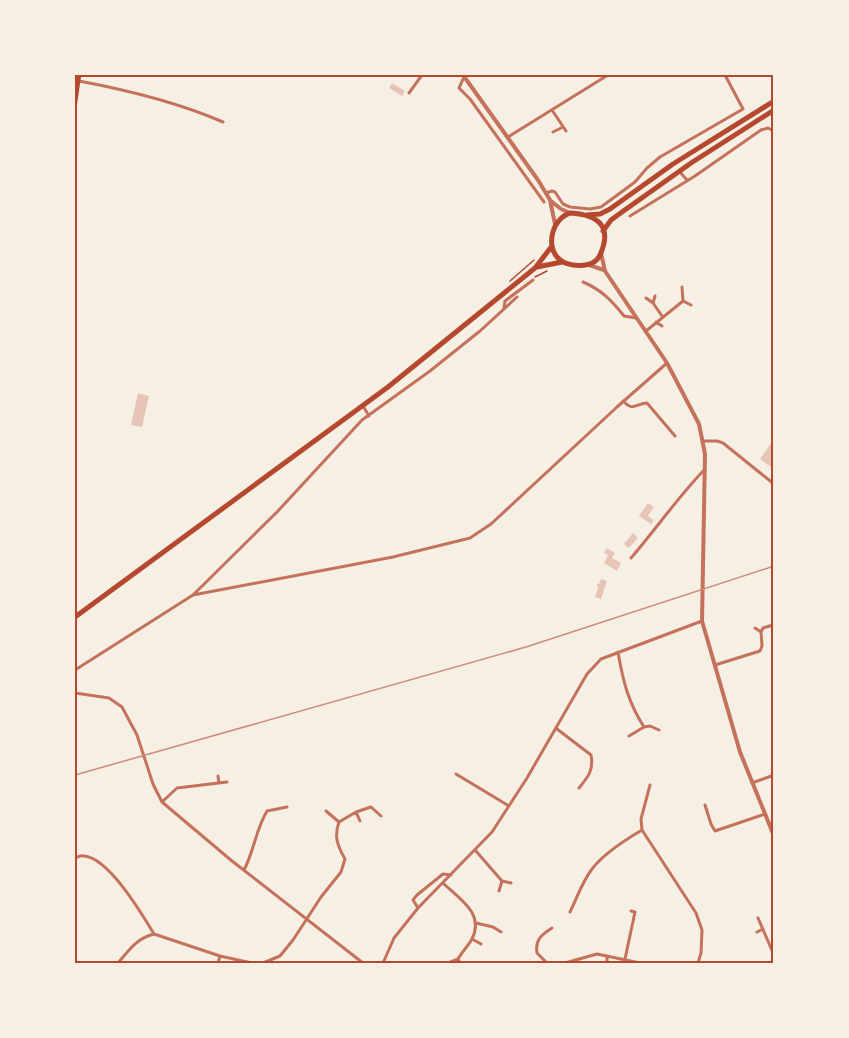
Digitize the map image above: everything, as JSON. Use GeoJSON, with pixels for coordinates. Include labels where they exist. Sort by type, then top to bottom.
{"type":"FeatureCollection","features":[{"type":"Feature","properties":{"kind":"main road"},"geometry":{"type":"LineString","coordinates":[[75,103],[79,78]]}},
{"type":"Feature","properties":{"kind":"main road"},"geometry":{"type":"LineString","coordinates":[[562,262],[556,256],[552,246],[555,224],[561,217],[571,213],[600,214],[610,209],[673,164],[774,101]]}},
{"type":"Feature","properties":{"kind":"main road"},"geometry":{"type":"LineString","coordinates":[[603,231],[613,218],[679,171],[774,110]]}},
{"type":"Feature","properties":{"kind":"main road"},"geometry":{"type":"LineString","coordinates":[[673,164],[679,171]]}},
{"type":"Feature","properties":{"kind":"main road"},"geometry":{"type":"LineString","coordinates":[[535,268],[547,263],[562,262],[587,265],[597,259],[601,252],[603,231],[599,221],[587,215]]}},
{"type":"Feature","properties":{"kind":"main road"},"geometry":{"type":"LineString","coordinates":[[75,617],[363,406],[535,268],[552,246]]}},
{"type":"Feature","properties":{"kind":"street"},"geometry":{"type":"LineString","coordinates":[[409,93],[422,75]]}},
{"type":"Feature","properties":{"kind":"street"},"geometry":{"type":"LineString","coordinates":[[508,137],[608,75]]}},
{"type":"Feature","properties":{"kind":"street"},"geometry":{"type":"LineString","coordinates":[[546,193],[555,192],[563,204],[570,207],[590,209],[601,207],[635,182],[660,157],[743,109],[725,75]]}},
{"type":"Feature","properties":{"kind":"street"},"geometry":{"type":"LineString","coordinates":[[463,76],[538,180],[550,200],[555,224]]}},
{"type":"Feature","properties":{"kind":"street"},"geometry":{"type":"LineString","coordinates":[[463,76],[459,88],[470,99],[544,202]]}},
{"type":"Feature","properties":{"kind":"street"},"geometry":{"type":"LineString","coordinates":[[79,78],[200,112],[223,122]]}},
{"type":"Feature","properties":{"kind":"street"},"geometry":{"type":"LineString","coordinates":[[552,110],[565,129],[553,132]]}},
{"type":"Feature","properties":{"kind":"street"},"geometry":{"type":"LineString","coordinates":[[630,216],[761,130],[768,128],[774,131]]}},
{"type":"Feature","properties":{"kind":"street"},"geometry":{"type":"LineString","coordinates":[[679,171],[687,180]]}},
{"type":"Feature","properties":{"kind":"street"},"geometry":{"type":"LineString","coordinates":[[531,184],[538,180]]}},
{"type":"Feature","properties":{"kind":"street"},"geometry":{"type":"LineString","coordinates":[[550,200],[561,209],[571,213]]}},
{"type":"Feature","properties":{"kind":"street"},"geometry":{"type":"LineString","coordinates":[[601,252],[605,271],[667,363],[699,424],[705,470],[702,621],[713,665],[752,783],[774,836]]}},
{"type":"Feature","properties":{"kind":"street"},"geometry":{"type":"LineString","coordinates":[[587,265],[605,271]]}},
{"type":"Feature","properties":{"kind":"street"},"geometry":{"type":"LineString","coordinates":[[504,308],[505,301],[533,280]]}},
{"type":"Feature","properties":{"kind":"street"},"geometry":{"type":"LineString","coordinates":[[584,282],[597,288],[612,300],[624,316],[638,319]]}},
{"type":"Feature","properties":{"kind":"street"},"geometry":{"type":"LineString","coordinates":[[682,287],[684,301]]}},
{"type":"Feature","properties":{"kind":"street"},"geometry":{"type":"LineString","coordinates":[[653,303],[655,296]]}},
{"type":"Feature","properties":{"kind":"street"},"geometry":{"type":"LineString","coordinates":[[75,670],[193,595],[277,512],[346,435],[480,331],[517,297]]}},
{"type":"Feature","properties":{"kind":"street"},"geometry":{"type":"LineString","coordinates":[[646,298],[653,303],[662,316]]}},
{"type":"Feature","properties":{"kind":"street"},"geometry":{"type":"LineString","coordinates":[[646,331],[662,316],[684,301]]}},
{"type":"Feature","properties":{"kind":"street"},"geometry":{"type":"LineString","coordinates":[[684,301],[691,305]]}},
{"type":"Feature","properties":{"kind":"street"},"geometry":{"type":"LineString","coordinates":[[656,322],[662,326]]}},
{"type":"Feature","properties":{"kind":"street"},"geometry":{"type":"LineString","coordinates":[[193,595],[393,557],[470,538],[491,524],[667,363]]}},
{"type":"Feature","properties":{"kind":"street"},"geometry":{"type":"LineString","coordinates":[[623,402],[634,408],[641,403],[647,403],[675,436]]}},
{"type":"Feature","properties":{"kind":"street"},"geometry":{"type":"LineString","coordinates":[[363,406],[369,416]]}},
{"type":"Feature","properties":{"kind":"street"},"geometry":{"type":"LineString","coordinates":[[703,441],[723,443],[774,484]]}},
{"type":"Feature","properties":{"kind":"street"},"geometry":{"type":"LineString","coordinates":[[631,558],[690,485],[705,470]]}},
{"type":"Feature","properties":{"kind":"street"},"geometry":{"type":"LineString","coordinates":[[383,963],[394,938],[418,908],[492,832],[557,729],[587,674],[601,659],[702,621]]}},
{"type":"Feature","properties":{"kind":"street"},"geometry":{"type":"LineString","coordinates":[[713,665],[760,651],[761,632],[763,628],[773,624]]}},
{"type":"Feature","properties":{"kind":"street"},"geometry":{"type":"LineString","coordinates":[[754,628],[761,632]]}},
{"type":"Feature","properties":{"kind":"street"},"geometry":{"type":"LineString","coordinates":[[618,652],[623,681],[631,707],[644,727]]}},
{"type":"Feature","properties":{"kind":"street"},"geometry":{"type":"LineString","coordinates":[[75,693],[115,700],[122,707],[137,735],[153,784],[162,802],[244,870],[363,963]]}},
{"type":"Feature","properties":{"kind":"street"},"geometry":{"type":"LineString","coordinates":[[629,736],[644,727],[650,726],[659,730]]}},
{"type":"Feature","properties":{"kind":"street"},"geometry":{"type":"LineString","coordinates":[[557,729],[591,755],[590,773],[583,779],[579,789]]}},
{"type":"Feature","properties":{"kind":"street"},"geometry":{"type":"LineString","coordinates":[[456,774],[509,806]]}},
{"type":"Feature","properties":{"kind":"street"},"geometry":{"type":"LineString","coordinates":[[752,783],[774,775]]}},
{"type":"Feature","properties":{"kind":"street"},"geometry":{"type":"LineString","coordinates":[[218,776],[219,783]]}},
{"type":"Feature","properties":{"kind":"street"},"geometry":{"type":"LineString","coordinates":[[162,802],[177,788],[227,782]]}},
{"type":"Feature","properties":{"kind":"street"},"geometry":{"type":"LineString","coordinates":[[650,785],[650,797],[641,819],[642,830],[696,913],[702,930],[698,963]]}},
{"type":"Feature","properties":{"kind":"street"},"geometry":{"type":"LineString","coordinates":[[705,805],[715,831],[765,814]]}},
{"type":"Feature","properties":{"kind":"street"},"geometry":{"type":"LineString","coordinates":[[244,870],[260,822],[267,811],[287,807]]}},
{"type":"Feature","properties":{"kind":"street"},"geometry":{"type":"LineString","coordinates":[[267,963],[280,956],[341,872],[345,859],[338,848],[335,834],[339,822],[356,812],[371,807],[381,816]]}},
{"type":"Feature","properties":{"kind":"street"},"geometry":{"type":"LineString","coordinates":[[326,811],[339,822]]}},
{"type":"Feature","properties":{"kind":"street"},"geometry":{"type":"LineString","coordinates":[[356,812],[360,821]]}},
{"type":"Feature","properties":{"kind":"street"},"geometry":{"type":"LineString","coordinates":[[570,912],[593,868],[613,850],[642,830]]}},
{"type":"Feature","properties":{"kind":"street"},"geometry":{"type":"LineString","coordinates":[[475,850],[502,881],[511,883]]}},
{"type":"Feature","properties":{"kind":"street"},"geometry":{"type":"LineString","coordinates":[[75,858],[84,856],[102,863],[129,895],[154,933]]}},
{"type":"Feature","properties":{"kind":"street"},"geometry":{"type":"LineString","coordinates":[[418,908],[413,900],[417,895],[443,874],[451,875]]}},
{"type":"Feature","properties":{"kind":"street"},"geometry":{"type":"LineString","coordinates":[[499,891],[502,881]]}},
{"type":"Feature","properties":{"kind":"street"},"geometry":{"type":"LineString","coordinates":[[443,883],[469,906],[475,915],[476,923],[472,939],[459,961],[448,963]]}},
{"type":"Feature","properties":{"kind":"street"},"geometry":{"type":"LineString","coordinates":[[625,960],[635,912]]}},
{"type":"Feature","properties":{"kind":"street"},"geometry":{"type":"LineString","coordinates":[[758,918],[774,956]]}},
{"type":"Feature","properties":{"kind":"street"},"geometry":{"type":"LineString","coordinates":[[476,923],[493,927],[501,932]]}},
{"type":"Feature","properties":{"kind":"street"},"geometry":{"type":"LineString","coordinates":[[548,963],[537,953],[536,945],[540,935],[552,928]]}},
{"type":"Feature","properties":{"kind":"street"},"geometry":{"type":"LineString","coordinates":[[757,932],[763,929]]}},
{"type":"Feature","properties":{"kind":"street"},"geometry":{"type":"LineString","coordinates":[[118,963],[135,943],[144,936],[154,933],[220,956],[252,963]]}},
{"type":"Feature","properties":{"kind":"street"},"geometry":{"type":"LineString","coordinates":[[472,939],[481,944]]}},
{"type":"Feature","properties":{"kind":"street"},"geometry":{"type":"LineString","coordinates":[[566,963],[597,954],[640,963]]}},
{"type":"Feature","properties":{"kind":"street"},"geometry":{"type":"LineString","coordinates":[[218,963],[220,956]]}},
{"type":"Feature","properties":{"kind":"street"},"geometry":{"type":"LineString","coordinates":[[607,957],[607,963]]}},
{"type":"Feature","properties":{"kind":"path"},"geometry":{"type":"LineString","coordinates":[[505,285],[539,256]]}},
{"type":"Feature","properties":{"kind":"path"},"geometry":{"type":"LineString","coordinates":[[533,280],[553,268]]}},
{"type":"Feature","properties":{"kind":"building"},"geometry":{"type":"Polygon","coordinates":[[[392,83],[405,91],[402,96],[389,88],[392,83]]]}},
{"type":"Feature","properties":{"kind":"building"},"geometry":{"type":"Polygon","coordinates":[[[138,393],[149,396],[142,427],[131,425],[138,393]]]}},
{"type":"Feature","properties":{"kind":"building"},"geometry":{"type":"Polygon","coordinates":[[[774,439],[772,451],[774,469],[760,459],[774,439]]]}},
{"type":"Feature","properties":{"kind":"building"},"geometry":{"type":"Polygon","coordinates":[[[648,503],[654,507],[648,516],[654,520],[651,524],[639,516],[648,503]]]}},
{"type":"Feature","properties":{"kind":"building"},"geometry":{"type":"Polygon","coordinates":[[[633,533],[638,538],[629,548],[624,544],[633,533]]]}},
{"type":"Feature","properties":{"kind":"building"},"geometry":{"type":"Polygon","coordinates":[[[607,548],[615,553],[612,558],[621,563],[617,571],[604,563],[608,555],[604,553],[607,548]]]}},
{"type":"Feature","properties":{"kind":"building"},"geometry":{"type":"Polygon","coordinates":[[[601,579],[607,581],[601,599],[595,597],[597,584],[601,579]]]}},
{"type":"Feature","properties":{"kind":"railway"},"geometry":{"type":"LineString","coordinates":[[75,775],[526,647],[774,566]]}}]}
